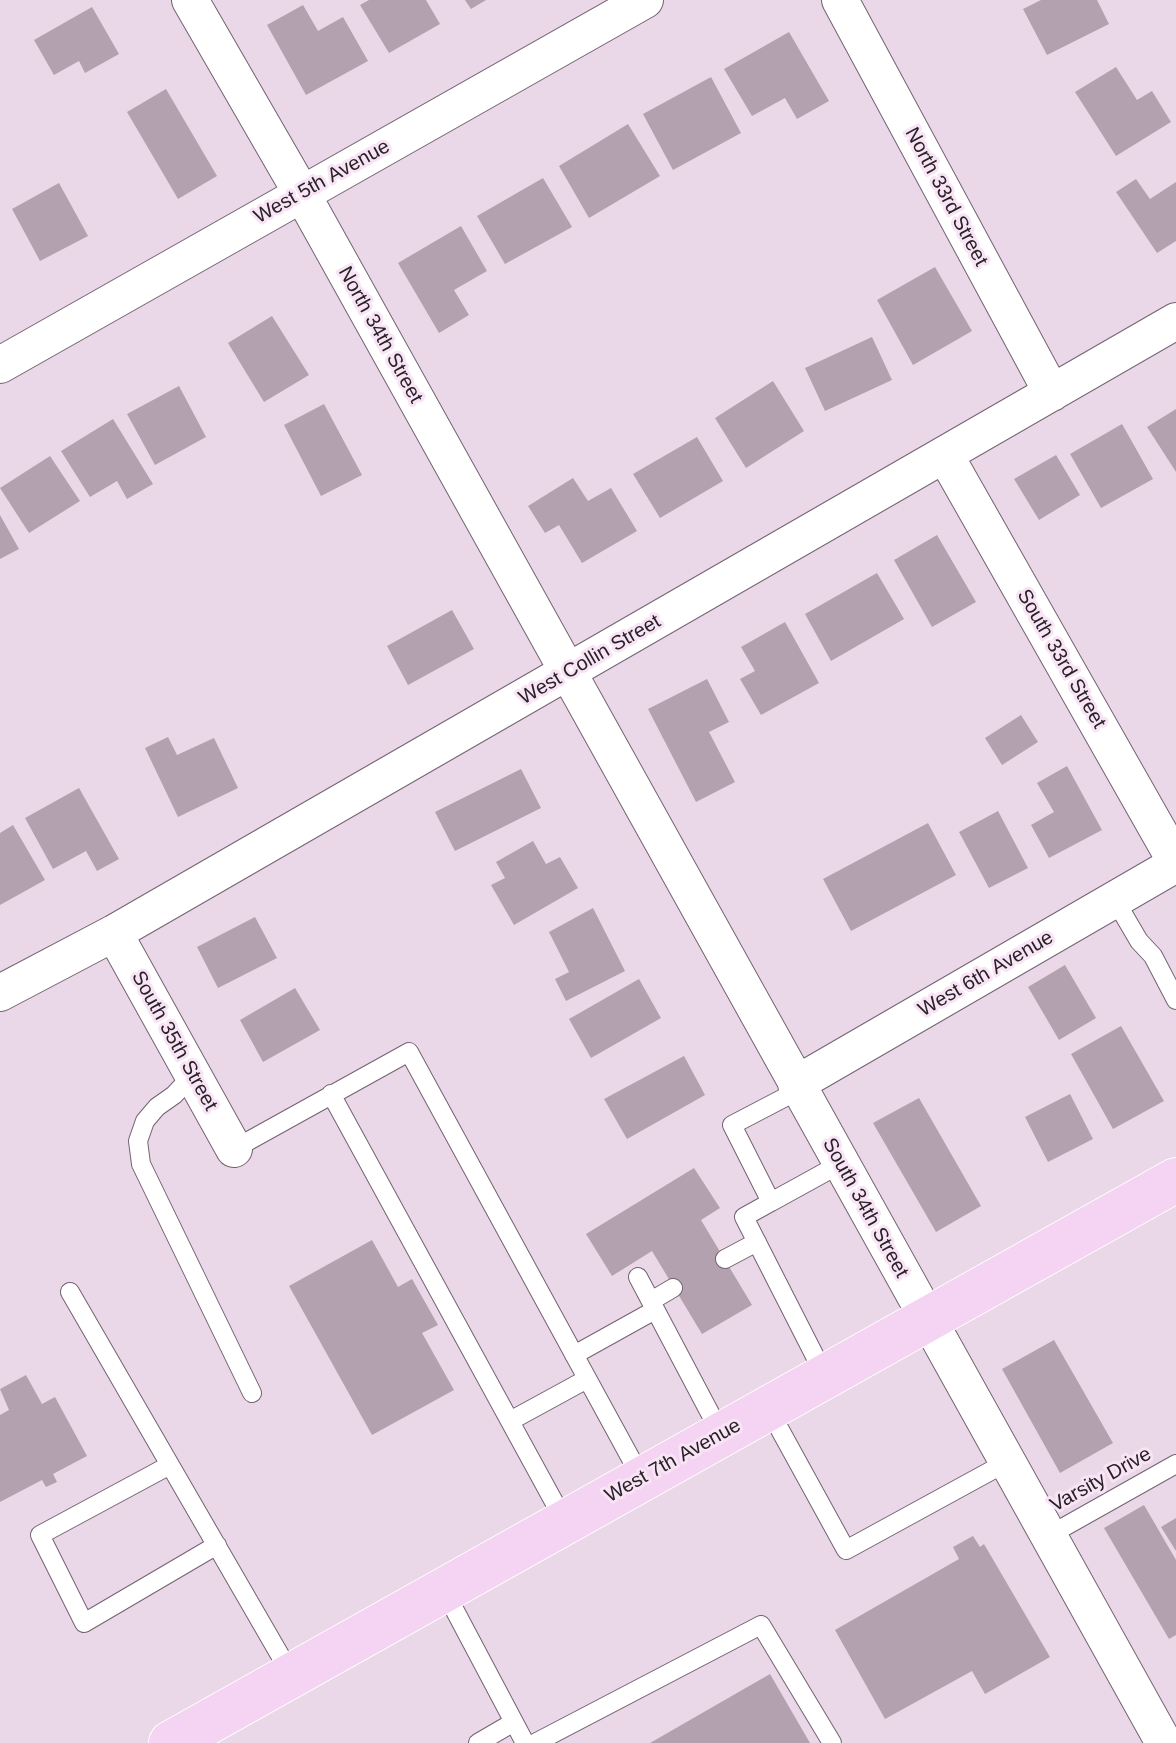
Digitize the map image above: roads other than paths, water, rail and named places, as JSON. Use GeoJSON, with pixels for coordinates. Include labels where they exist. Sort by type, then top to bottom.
{"type":"FeatureCollection","features":[{"type":"Feature","properties":{"kind":"main road","name":"West 7th Avenue"},"geometry":{"type":"LineString","coordinates":[[171,1743],[1176,1180]]}},
{"type":"Feature","properties":{"kind":"street","name":"North 34th Street"},"geometry":{"type":"LineString","coordinates":[[190,0],[302,194],[568,672]]}},
{"type":"Feature","properties":{"kind":"street","name":"West 5th Avenue"},"geometry":{"type":"LineString","coordinates":[[0,365],[645,0]]}},
{"type":"Feature","properties":{"kind":"street","name":"North 33rd Street"},"geometry":{"type":"LineString","coordinates":[[840,0],[1052,393]]}},
{"type":"Feature","properties":{"kind":"street","name":"West Collin Street"},"geometry":{"type":"LineString","coordinates":[[0,993],[114,933],[1176,321]]}},
{"type":"Feature","properties":{"kind":"street","name":"South 33rd Street"},"geometry":{"type":"LineString","coordinates":[[945,455],[1176,863]]}},
{"type":"Feature","properties":{"kind":"street","name":"South 34th Street"},"geometry":{"type":"LineString","coordinates":[[568,672],[1164,1743]]}},
{"type":"Feature","properties":{"kind":"street","name":"West 6th Avenue"},"geometry":{"type":"LineString","coordinates":[[798,1087],[1176,863]]}},
{"type":"Feature","properties":{"kind":"street","name":"South 35th Street"},"geometry":{"type":"LineString","coordinates":[[114,933],[234,1149]]}},
{"type":"Feature","properties":{"kind":"lane"},"geometry":{"type":"LineString","coordinates":[[1115,900],[1139,941],[1153,956],[1176,1000]]}},
{"type":"Feature","properties":{"kind":"lane"},"geometry":{"type":"LineString","coordinates":[[234,1149],[409,1052],[642,1479]]}},
{"type":"Feature","properties":{"kind":"lane"},"geometry":{"type":"LineString","coordinates":[[193,1075],[145,1121],[138,1141],[141,1164],[252,1393]]}},
{"type":"Feature","properties":{"kind":"lane"},"geometry":{"type":"LineString","coordinates":[[771,1202],[732,1125],[798,1087]]}},
{"type":"Feature","properties":{"kind":"lane"},"geometry":{"type":"LineString","coordinates":[[331,1094],[565,1522]]}},
{"type":"Feature","properties":{"kind":"lane"},"geometry":{"type":"LineString","coordinates":[[825,1376],[744,1217],[840,1164]]}},
{"type":"Feature","properties":{"kind":"lane"},"geometry":{"type":"LineString","coordinates":[[725,1259],[757,1242]]}},
{"type":"Feature","properties":{"kind":"lane"},"geometry":{"type":"LineString","coordinates":[[638,1277],[721,1434]]}},
{"type":"Feature","properties":{"kind":"lane"},"geometry":{"type":"LineString","coordinates":[[574,1355],[653,1305],[673,1288]]}},
{"type":"Feature","properties":{"kind":"lane"},"geometry":{"type":"LineString","coordinates":[[70,1292],[292,1676]]}},
{"type":"Feature","properties":{"kind":"lane"},"geometry":{"type":"LineString","coordinates":[[510,1421],[587,1379]]}},
{"type":"Feature","properties":{"kind":"lane"},"geometry":{"type":"LineString","coordinates":[[768,1408],[846,1550],[1007,1462]]}},
{"type":"Feature","properties":{"kind":"lane","name":"Varsity Drive"},"geometry":{"type":"LineString","coordinates":[[1048,1536],[1176,1464]]}},
{"type":"Feature","properties":{"kind":"lane"},"geometry":{"type":"LineString","coordinates":[[170,1465],[40,1535],[84,1623],[217,1545]]}},
{"type":"Feature","properties":{"kind":"lane"},"geometry":{"type":"LineString","coordinates":[[444,1590],[525,1743]]}},
{"type":"Feature","properties":{"kind":"lane"},"geometry":{"type":"LineString","coordinates":[[535,1743],[761,1625],[832,1743]]}},
{"type":"Feature","properties":{"kind":"lane"},"geometry":{"type":"LineString","coordinates":[[478,1743],[514,1722]]}}]}
